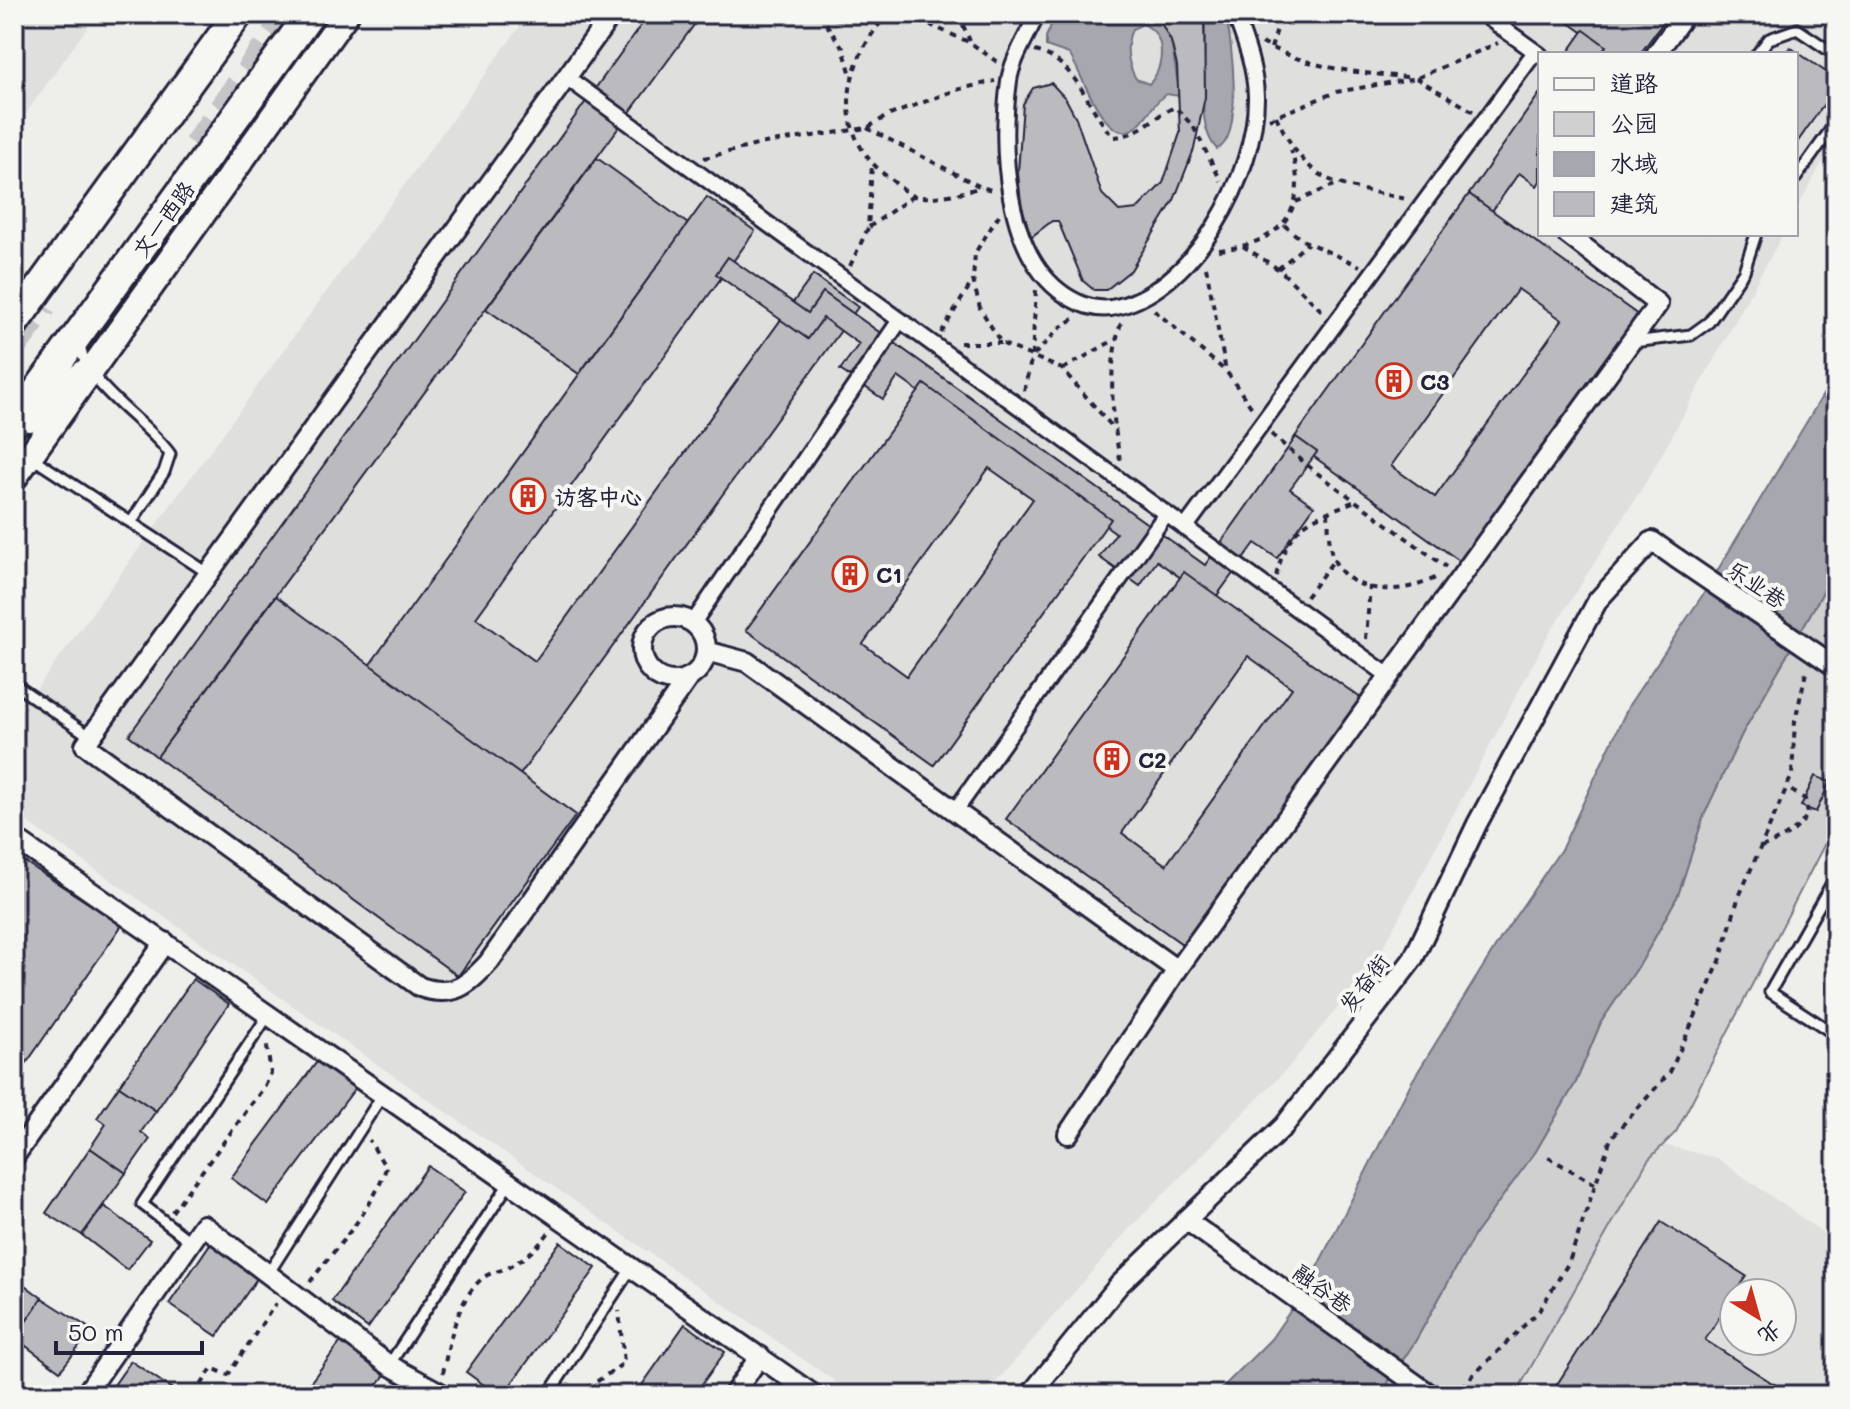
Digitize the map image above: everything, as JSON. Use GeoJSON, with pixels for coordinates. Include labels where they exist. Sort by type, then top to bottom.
{"type":"FeatureCollection","features":[{"type":"Feature","properties":{"kind":"main road"},"geometry":{"type":"LineString","coordinates":[[14,323],[238,14]]}},
{"type":"Feature","properties":{"kind":"main road","name":"文一西路"},"geometry":{"type":"LineString","coordinates":[[14,423],[310,14]]}},
{"type":"Feature","properties":{"kind":"main road"},"geometry":{"type":"LineString","coordinates":[[14,478],[22,451],[88,372],[346,14]]}},
{"type":"Feature","properties":{"kind":"main road"},"geometry":{"type":"LineString","coordinates":[[14,430],[88,372]]}},
{"type":"Feature","properties":{"kind":"street"},"geometry":{"type":"LineString","coordinates":[[612,14],[85,745],[420,987],[438,993],[458,991],[489,962],[703,661],[706,651],[704,639],[693,623],[674,617],[664,618],[648,630],[641,649],[648,669],[667,680],[689,677]]}},
{"type":"Feature","properties":{"kind":"street"},"geometry":{"type":"LineString","coordinates":[[1037,14],[1010,76],[1005,135],[1012,195],[1026,250],[1055,288],[1082,306],[1110,308],[1135,300],[1176,275],[1205,249],[1230,197],[1252,125],[1256,97],[1251,55],[1235,14]]}},
{"type":"Feature","properties":{"kind":"street"},"geometry":{"type":"LineString","coordinates":[[1185,528],[1485,119],[1537,54],[1483,14]]}},
{"type":"Feature","properties":{"kind":"street"},"geometry":{"type":"LineString","coordinates":[[1657,52],[1685,14]]}},
{"type":"Feature","properties":{"kind":"street"},"geometry":{"type":"LineString","coordinates":[[566,77],[1389,676]]}},
{"type":"Feature","properties":{"kind":"street"},"geometry":{"type":"LineString","coordinates":[[1068,1134],[1177,970],[1658,304],[1570,236]]}},
{"type":"Feature","properties":{"kind":"street"},"geometry":{"type":"LineString","coordinates":[[693,623],[900,320]]}},
{"type":"Feature","properties":{"kind":"street"},"geometry":{"type":"LineString","coordinates":[[955,811],[1166,514]]}},
{"type":"Feature","properties":{"kind":"street","name":"乐业巷"},"geometry":{"type":"LineString","coordinates":[[1652,541],[1836,667]]}},
{"type":"Feature","properties":{"kind":"street","name":"发奋街"},"geometry":{"type":"LineString","coordinates":[[1030,1395],[1119,1285],[1284,1126],[1413,959],[1477,824],[1598,600],[1652,541]]}},
{"type":"Feature","properties":{"kind":"street"},"geometry":{"type":"LineString","coordinates":[[706,651],[747,662],[1177,970]]}},
{"type":"Feature","properties":{"kind":"street"},"geometry":{"type":"LineString","coordinates":[[14,838],[165,942],[265,1019],[383,1094],[814,1395]]}},
{"type":"Feature","properties":{"kind":"street"},"geometry":{"type":"LineString","coordinates":[[14,1157],[165,942]]}},
{"type":"Feature","properties":{"kind":"street","name":"融谷巷"},"geometry":{"type":"LineString","coordinates":[[1186,1220],[1431,1395]]}},
{"type":"Feature","properties":{"kind":"street"},"geometry":{"type":"LineString","coordinates":[[85,1395],[203,1225],[389,1365],[442,1394]]}},
{"type":"Feature","properties":{"kind":"street"},"geometry":{"type":"LineString","coordinates":[[733,1395],[760,1356]]}},
{"type":"Feature","properties":{"kind":"lane"},"geometry":{"type":"LineString","coordinates":[[1759,52],[1769,39],[1797,29],[1836,55]]}},
{"type":"Feature","properties":{"kind":"lane"},"geometry":{"type":"LineString","coordinates":[[1798,175],[1836,122]]}},
{"type":"Feature","properties":{"kind":"lane"},"geometry":{"type":"LineString","coordinates":[[1630,342],[1691,335],[1709,322],[1744,271],[1751,236]]}},
{"type":"Feature","properties":{"kind":"lane"},"geometry":{"type":"LineString","coordinates":[[79,334],[81,356],[88,372],[158,437],[170,454],[164,472],[132,521]]}},
{"type":"Feature","properties":{"kind":"lane"},"geometry":{"type":"LineString","coordinates":[[22,451],[208,573]]}},
{"type":"Feature","properties":{"kind":"lane"},"geometry":{"type":"LineString","coordinates":[[14,684],[91,737]]}},
{"type":"Feature","properties":{"kind":"lane"},"geometry":{"type":"LineString","coordinates":[[1836,876],[1770,992],[1836,1035]]}},
{"type":"Feature","properties":{"kind":"lane"},"geometry":{"type":"LineString","coordinates":[[191,1242],[142,1204],[265,1019]]}},
{"type":"Feature","properties":{"kind":"lane"},"geometry":{"type":"LineString","coordinates":[[268,1274],[383,1094]]}},
{"type":"Feature","properties":{"kind":"lane"},"geometry":{"type":"LineString","coordinates":[[389,1365],[510,1182]]}},
{"type":"Feature","properties":{"kind":"lane"},"geometry":{"type":"LineString","coordinates":[[548,1395],[632,1267]]}},
{"type":"Feature","properties":{"kind":"path"},"geometry":{"type":"LineString","coordinates":[[821,14],[837,19],[881,22],[919,20],[971,43],[1010,76]]}},
{"type":"Feature","properties":{"kind":"path"},"geometry":{"type":"LineString","coordinates":[[821,14],[843,48],[851,75],[851,131],[872,165],[913,196]]}},
{"type":"Feature","properties":{"kind":"path"},"geometry":{"type":"LineString","coordinates":[[896,21],[906,14]]}},
{"type":"Feature","properties":{"kind":"path"},"geometry":{"type":"LineString","coordinates":[[958,14],[971,43]]}},
{"type":"Feature","properties":{"kind":"path"},"geometry":{"type":"LineString","coordinates":[[1271,48],[1282,14]]}},
{"type":"Feature","properties":{"kind":"path"},"geometry":{"type":"LineString","coordinates":[[851,75],[862,46],[881,22]]}},
{"type":"Feature","properties":{"kind":"path"},"geometry":{"type":"LineString","coordinates":[[1242,33],[1293,59],[1345,73],[1417,78],[1485,119]]}},
{"type":"Feature","properties":{"kind":"path"},"geometry":{"type":"LineString","coordinates":[[1252,125],[1336,92],[1417,78],[1514,36]]}},
{"type":"Feature","properties":{"kind":"path"},"geometry":{"type":"LineString","coordinates":[[1022,48],[1049,55],[1072,73],[1100,122],[1113,137],[1132,136],[1158,114],[1175,107],[1193,126],[1230,197]]}},
{"type":"Feature","properties":{"kind":"path"},"geometry":{"type":"LineString","coordinates":[[684,163],[765,143],[867,128],[887,116],[956,90],[1010,76]]}},
{"type":"Feature","properties":{"kind":"path"},"geometry":{"type":"LineString","coordinates":[[1226,371],[1209,293],[1205,249],[1243,246],[1263,240],[1284,224],[1296,202],[1299,174],[1291,147],[1276,116]]}},
{"type":"Feature","properties":{"kind":"path"},"geometry":{"type":"LineString","coordinates":[[867,128],[981,187],[1012,195],[975,253],[973,280],[980,308],[1001,343]]}},
{"type":"Feature","properties":{"kind":"path"},"geometry":{"type":"LineString","coordinates":[[1291,147],[1335,185],[1424,203]]}},
{"type":"Feature","properties":{"kind":"path"},"geometry":{"type":"LineString","coordinates":[[843,279],[868,228],[872,165]]}},
{"type":"Feature","properties":{"kind":"path"},"geometry":{"type":"LineString","coordinates":[[1296,202],[1335,185]]}},
{"type":"Feature","properties":{"kind":"path"},"geometry":{"type":"LineString","coordinates":[[868,228],[913,196],[963,193],[981,187]]}},
{"type":"Feature","properties":{"kind":"path"},"geometry":{"type":"LineString","coordinates":[[1284,224],[1308,243],[1373,272]]}},
{"type":"Feature","properties":{"kind":"path"},"geometry":{"type":"LineString","coordinates":[[1278,269],[1308,243]]}},
{"type":"Feature","properties":{"kind":"path"},"geometry":{"type":"LineString","coordinates":[[1243,246],[1278,269],[1336,322]]}},
{"type":"Feature","properties":{"kind":"path"},"geometry":{"type":"LineString","coordinates":[[1020,407],[1032,356],[1038,267]]}},
{"type":"Feature","properties":{"kind":"path"},"geometry":{"type":"LineString","coordinates":[[938,348],[973,280]]}},
{"type":"Feature","properties":{"kind":"path"},"geometry":{"type":"LineString","coordinates":[[1125,484],[1112,397],[1116,339],[1135,300],[1226,371],[1262,423],[1313,470],[1450,570],[1421,586],[1382,591],[1346,577],[1334,560],[1328,512]]}},
{"type":"Feature","properties":{"kind":"path"},"geometry":{"type":"LineString","coordinates":[[1032,356],[1061,327],[1095,307]]}},
{"type":"Feature","properties":{"kind":"path"},"geometry":{"type":"LineString","coordinates":[[1062,369],[1116,339]]}},
{"type":"Feature","properties":{"kind":"path"},"geometry":{"type":"LineString","coordinates":[[938,348],[958,343],[1001,343],[1062,369],[1116,431]]}},
{"type":"Feature","properties":{"kind":"path"},"geometry":{"type":"LineString","coordinates":[[1277,594],[1276,578],[1284,545],[1299,526],[1355,501]]}},
{"type":"Feature","properties":{"kind":"path"},"geometry":{"type":"LineString","coordinates":[[1296,609],[1334,560]]}},
{"type":"Feature","properties":{"kind":"path"},"geometry":{"type":"LineString","coordinates":[[1363,658],[1371,611],[1370,586]]}},
{"type":"Feature","properties":{"kind":"path"},"geometry":{"type":"LineString","coordinates":[[1822,641],[1836,618]]}},
{"type":"Feature","properties":{"kind":"path"},"geometry":{"type":"LineString","coordinates":[[1453,1395],[1539,1311],[1569,1262],[1611,1138],[1670,1072],[1720,961],[1738,899],[1792,775],[1795,721],[1808,663]]}},
{"type":"Feature","properties":{"kind":"path"},"geometry":{"type":"LineString","coordinates":[[1761,847],[1787,837],[1801,827],[1808,814],[1805,799],[1786,788]]}},
{"type":"Feature","properties":{"kind":"path"},"geometry":{"type":"LineString","coordinates":[[164,1220],[184,1199],[265,1086],[271,1073],[265,1019]]}},
{"type":"Feature","properties":{"kind":"path"},"geometry":{"type":"LineString","coordinates":[[195,1395],[212,1368],[228,1375],[276,1302],[302,1292],[372,1201],[386,1168],[361,1127]]}},
{"type":"Feature","properties":{"kind":"path"},"geometry":{"type":"LineString","coordinates":[[1548,1157],[1595,1184]]}},
{"type":"Feature","properties":{"kind":"path"},"geometry":{"type":"LineString","coordinates":[[442,1394],[450,1336],[469,1296],[484,1277],[509,1267],[538,1248],[560,1217]]}},
{"type":"Feature","properties":{"kind":"path"},"geometry":{"type":"LineString","coordinates":[[577,1395],[624,1363],[614,1293]]}},
{"type":"Feature","properties":{"kind":"shaded area"},"geometry":{"type":"Polygon","coordinates":[[[14,14],[97,14],[14,130],[14,14]]]}},
{"type":"Feature","properties":{"kind":"shaded area"},"geometry":{"type":"Polygon","coordinates":[[[529,14],[1836,14],[1836,138],[1798,206],[1798,52],[1538,52],[1538,236],[1782,236],[1651,474],[1546,639],[1376,961],[1287,1069],[1129,1229],[985,1395],[855,1395],[14,813],[14,720],[529,14]]]}},
{"type":"Feature","properties":{"kind":"shaded area"},"geometry":{"type":"Polygon","coordinates":[[[1664,1145],[1717,1158],[1836,1242],[1836,1395],[1515,1395],[1649,1160],[1664,1145]]]}},
{"type":"Feature","properties":{"kind":"green space"},"geometry":{"type":"Polygon","coordinates":[[[1836,569],[1836,822],[1676,1132],[1648,1160],[1515,1395],[1380,1395],[1416,1340],[1475,1234],[1536,1151],[1576,1082],[1601,1022],[1642,961],[1678,895],[1704,815],[1742,734],[1836,569]]]}},
{"type":"Feature","properties":{"kind":"water"},"geometry":{"type":"Polygon","coordinates":[[[1056,14],[1107,14],[1114,17],[1156,14],[1171,41],[1180,96],[1166,94],[1137,126],[1126,131],[1115,129],[1096,106],[1069,54],[1046,46],[1046,37],[1056,14]],[[1143,24],[1132,29],[1128,48],[1136,79],[1149,84],[1158,69],[1161,52],[1160,43],[1151,29],[1143,24]]]}},
{"type":"Feature","properties":{"kind":"water"},"geometry":{"type":"Polygon","coordinates":[[[1204,14],[1225,14],[1233,65],[1231,127],[1225,141],[1217,149],[1209,137],[1203,104],[1204,14]]]}},
{"type":"Feature","properties":{"kind":"water"},"geometry":{"type":"Polygon","coordinates":[[[1836,373],[1836,569],[1742,734],[1704,815],[1678,895],[1642,961],[1601,1022],[1576,1082],[1536,1151],[1475,1234],[1416,1340],[1380,1395],[1215,1395],[1271,1339],[1308,1285],[1411,1083],[1502,936],[1562,848],[1629,705],[1704,593],[1836,373]]]}},
{"type":"Feature","properties":{"kind":"building"},"geometry":{"type":"Polygon","coordinates":[[[649,14],[702,14],[157,757],[129,735],[649,14]]]}},
{"type":"Feature","properties":{"kind":"building"},"geometry":{"type":"Polygon","coordinates":[[[1156,14],[1204,14],[1205,97],[1194,149],[1174,200],[1131,270],[1106,290],[1094,290],[1083,281],[1058,221],[1052,221],[1031,237],[1021,204],[1018,173],[1023,104],[1033,88],[1051,83],[1066,99],[1076,118],[1102,194],[1119,211],[1137,209],[1163,183],[1180,133],[1177,66],[1171,41],[1156,14]]]}},
{"type":"Feature","properties":{"kind":"building"},"geometry":{"type":"Polygon","coordinates":[[[1557,14],[1669,14],[1641,52],[1610,52],[1557,14]]]}},
{"type":"Feature","properties":{"kind":"building"},"geometry":{"type":"Polygon","coordinates":[[[1584,30],[1606,46],[1602,52],[1568,52],[1584,30]]]}},
{"type":"Feature","properties":{"kind":"building"},"geometry":{"type":"Polygon","coordinates":[[[1798,53],[1836,79],[1836,87],[1798,141],[1798,53]]]}},
{"type":"Feature","properties":{"kind":"building"},"geometry":{"type":"Polygon","coordinates":[[[1538,96],[1537,186],[1519,173],[1492,211],[1469,194],[1538,96]]]}},
{"type":"Feature","properties":{"kind":"building"},"geometry":{"type":"Polygon","coordinates":[[[597,158],[688,224],[579,374],[486,309],[597,158]]]}},
{"type":"Feature","properties":{"kind":"building","name":"C3"},"geometry":{"type":"Polygon","coordinates":[[[1469,194],[1638,315],[1461,562],[1292,441],[1469,194]],[[1518,289],[1391,466],[1435,497],[1562,320],[1518,289]]]}},
{"type":"Feature","properties":{"kind":"building","name":"访客中心"},"geometry":{"type":"Polygon","coordinates":[[[707,197],[755,231],[476,618],[535,661],[813,275],[858,307],[509,790],[358,681],[707,197]]]}},
{"type":"Feature","properties":{"kind":"building"},"geometry":{"type":"Polygon","coordinates":[[[728,257],[808,313],[823,292],[1205,565],[1296,437],[1317,452],[1290,489],[1314,506],[1277,558],[1255,543],[1213,601],[1157,561],[1140,586],[1099,557],[1116,533],[898,377],[883,399],[840,370],[859,344],[823,318],[808,339],[716,274],[728,257]]]}},
{"type":"Feature","properties":{"kind":"building","name":"C1"},"geometry":{"type":"Polygon","coordinates":[[[924,384],[1111,519],[934,765],[746,630],[924,384]],[[989,468],[863,644],[907,676],[1033,499],[989,468]]]}},
{"type":"Feature","properties":{"kind":"building","name":"C2"},"geometry":{"type":"Polygon","coordinates":[[[1184,572],[1362,699],[1185,946],[1006,819],[1184,572]],[[1248,656],[1122,833],[1166,865],[1292,688],[1248,656]]]}},
{"type":"Feature","properties":{"kind":"building"},"geometry":{"type":"Polygon","coordinates":[[[276,596],[576,815],[458,976],[157,757],[276,596]]]}},
{"type":"Feature","properties":{"kind":"building"},"geometry":{"type":"Polygon","coordinates":[[[1815,776],[1830,782],[1816,812],[1801,806],[1815,776]]]}},
{"type":"Feature","properties":{"kind":"building"},"geometry":{"type":"Polygon","coordinates":[[[14,855],[122,925],[14,1081],[14,855]]]}},
{"type":"Feature","properties":{"kind":"building"},"geometry":{"type":"Polygon","coordinates":[[[193,979],[229,1004],[156,1111],[119,1086],[193,979]]]}},
{"type":"Feature","properties":{"kind":"building"},"geometry":{"type":"Polygon","coordinates":[[[322,1055],[359,1083],[268,1205],[231,1178],[322,1055]]]}},
{"type":"Feature","properties":{"kind":"building"},"geometry":{"type":"Polygon","coordinates":[[[119,1086],[156,1111],[141,1132],[150,1139],[126,1173],[90,1148],[106,1124],[97,1118],[119,1086]]]}},
{"type":"Feature","properties":{"kind":"building"},"geometry":{"type":"Polygon","coordinates":[[[90,1148],[126,1173],[82,1235],[46,1213],[90,1148]]]}},
{"type":"Feature","properties":{"kind":"building"},"geometry":{"type":"Polygon","coordinates":[[[428,1166],[465,1192],[368,1328],[332,1301],[428,1166]]]}},
{"type":"Feature","properties":{"kind":"building"},"geometry":{"type":"Polygon","coordinates":[[[104,1206],[150,1240],[127,1270],[82,1235],[104,1206]]]}},
{"type":"Feature","properties":{"kind":"building"},"geometry":{"type":"Polygon","coordinates":[[[1661,1222],[1746,1276],[1718,1277],[1718,1320],[1705,1340],[1718,1348],[1718,1357],[1732,1357],[1791,1395],[1570,1395],[1556,1386],[1661,1222]]]}},
{"type":"Feature","properties":{"kind":"building"},"geometry":{"type":"Polygon","coordinates":[[[212,1241],[260,1274],[217,1336],[169,1304],[212,1241]]]}},
{"type":"Feature","properties":{"kind":"building"},"geometry":{"type":"Polygon","coordinates":[[[560,1242],[596,1268],[503,1395],[498,1395],[466,1372],[560,1242]]]}},
{"type":"Feature","properties":{"kind":"building"},"geometry":{"type":"Polygon","coordinates":[[[14,1277],[42,1298],[14,1339],[14,1277]]]}},
{"type":"Feature","properties":{"kind":"building"},"geometry":{"type":"Polygon","coordinates":[[[42,1298],[92,1330],[60,1371],[15,1338],[42,1298]]]}},
{"type":"Feature","properties":{"kind":"building"},"geometry":{"type":"Polygon","coordinates":[[[685,1324],[725,1352],[694,1395],[635,1395],[685,1324]]]}},
{"type":"Feature","properties":{"kind":"building"},"geometry":{"type":"Polygon","coordinates":[[[343,1339],[387,1372],[370,1395],[301,1395],[343,1339]]]}},
{"type":"Feature","properties":{"kind":"building"},"geometry":{"type":"Polygon","coordinates":[[[131,1361],[178,1393],[107,1395],[131,1361]]]}},
{"type":"Feature","properties":{"kind":"tunnel"},"geometry":{"type":"LineString","coordinates":[[197,147],[291,14]]}},
{"type":"Feature","properties":{"kind":"tunnel"},"geometry":{"type":"LineString","coordinates":[[14,343],[43,304]]}},
{"type":"Feature","properties":{"kind":"place","name":"C3"},"geometry":{"type":"Point","coordinates":[1394,381]}},
{"type":"Feature","properties":{"kind":"place","name":"访客中心"},"geometry":{"type":"Point","coordinates":[528,496]}},
{"type":"Feature","properties":{"kind":"place","name":"C1"},"geometry":{"type":"Point","coordinates":[850,574]}},
{"type":"Feature","properties":{"kind":"place","name":"C2"},"geometry":{"type":"Point","coordinates":[1112,759]}}]}
